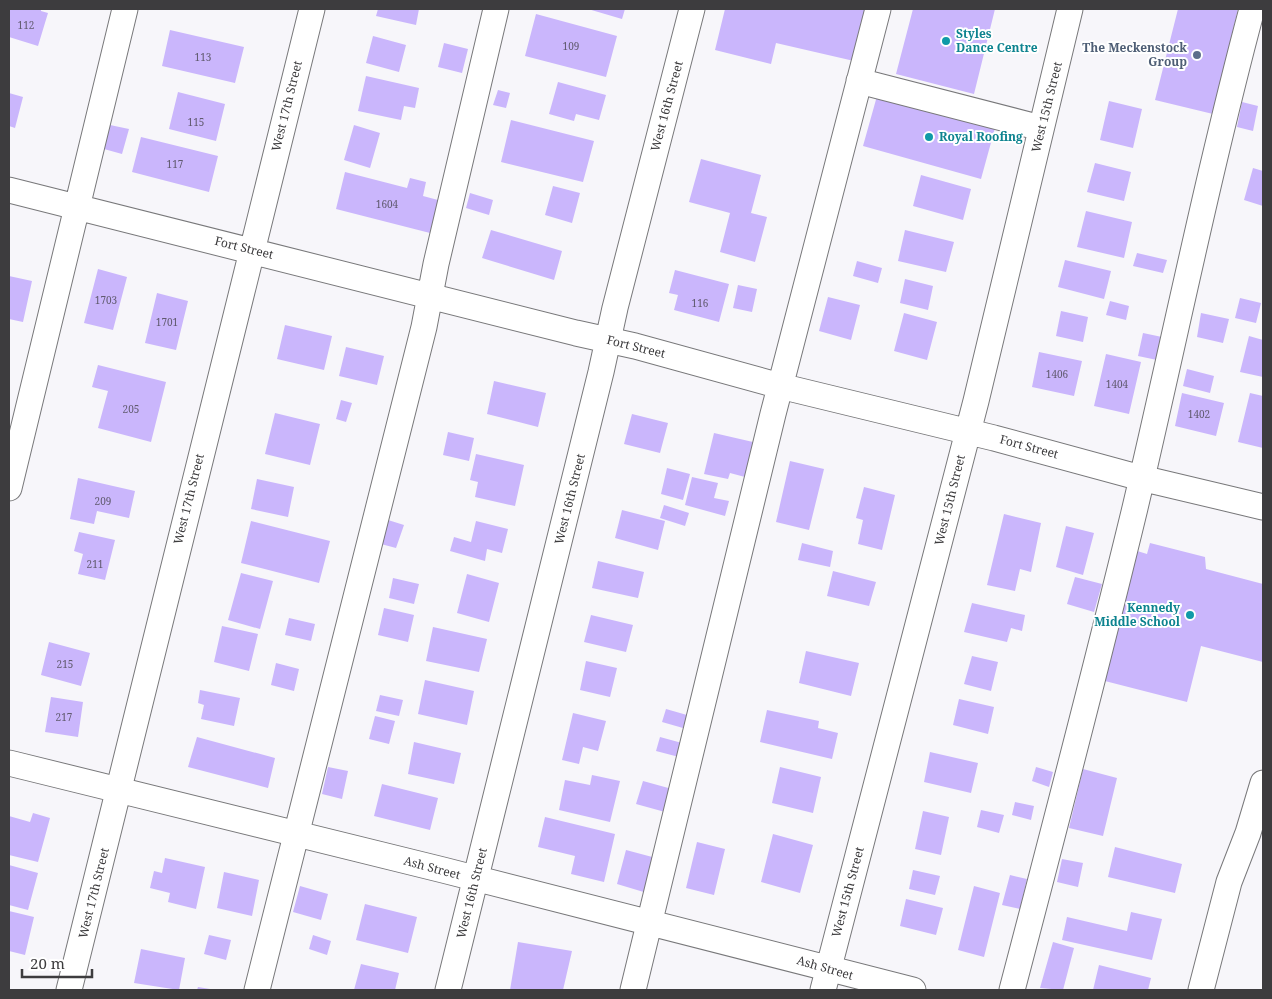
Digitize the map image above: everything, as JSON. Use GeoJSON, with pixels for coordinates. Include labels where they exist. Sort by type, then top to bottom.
{"type":"FeatureCollection","features":[{"type":"Feature","properties":{"kind":"street"},"geometry":{"type":"LineString","coordinates":[[9,488],[125,9]]}},
{"type":"Feature","properties":{"kind":"street","name":"West 17th Street"},"geometry":{"type":"LineString","coordinates":[[69,990],[119,791],[179,538],[253,250],[312,9]]}},
{"type":"Feature","properties":{"kind":"street"},"geometry":{"type":"LineString","coordinates":[[257,990],[424,327],[496,9]]}},
{"type":"Feature","properties":{"kind":"street","name":"West 16th Street"},"geometry":{"type":"LineString","coordinates":[[448,990],[608,340],[692,9]]}},
{"type":"Feature","properties":{"kind":"street"},"geometry":{"type":"LineString","coordinates":[[633,990],[780,386],[878,9]]}},
{"type":"Feature","properties":{"kind":"street","name":"West 15th Street"},"geometry":{"type":"LineString","coordinates":[[825,980],[967,432],[1070,9]]}},
{"type":"Feature","properties":{"kind":"street"},"geometry":{"type":"LineString","coordinates":[[1012,990],[1082,724],[1232,83],[1252,9]]}},
{"type":"Feature","properties":{"kind":"street"},"geometry":{"type":"LineString","coordinates":[[859,81],[1041,128]]}},
{"type":"Feature","properties":{"kind":"street","name":"Fort Street"},"geometry":{"type":"LineString","coordinates":[[9,190],[608,340],[780,386],[1263,508]]}},
{"type":"Feature","properties":{"kind":"street","name":"Ash Street"},"geometry":{"type":"LineString","coordinates":[[9,763],[295,833],[650,924],[825,980],[913,990]]}},
{"type":"Feature","properties":{"kind":"street"},"geometry":{"type":"LineString","coordinates":[[1201,990],[1229,882],[1248,833],[1263,783]]}},
{"type":"Feature","properties":{"kind":"building"},"geometry":{"type":"Polygon","coordinates":[[[9,9],[41,9],[41,11],[48,13],[38,46],[9,37],[9,9]]]}},
{"type":"Feature","properties":{"kind":"building"},"geometry":{"type":"Polygon","coordinates":[[[378,9],[419,9],[416,25],[376,16],[378,9]]]}},
{"type":"Feature","properties":{"kind":"building"},"geometry":{"type":"Polygon","coordinates":[[[588,9],[625,9],[622,19],[588,9]]]}},
{"type":"Feature","properties":{"kind":"building"},"geometry":{"type":"Polygon","coordinates":[[[725,9],[867,9],[854,61],[776,43],[771,64],[715,50],[725,9]]]}},
{"type":"Feature","properties":{"kind":"building","name":"Styles Dance Centre"},"geometry":{"type":"Polygon","coordinates":[[[913,9],[995,9],[974,94],[896,74],[913,9]]]}},
{"type":"Feature","properties":{"kind":"building","name":"The Meckenstock Group"},"geometry":{"type":"Polygon","coordinates":[[[1178,9],[1238,9],[1213,114],[1155,100],[1178,9]]]}},
{"type":"Feature","properties":{"kind":"building"},"geometry":{"type":"Polygon","coordinates":[[[536,14],[617,36],[606,77],[525,56],[536,14]]]}},
{"type":"Feature","properties":{"kind":"building"},"geometry":{"type":"Polygon","coordinates":[[[170,30],[244,47],[235,83],[162,66],[170,30]]]}},
{"type":"Feature","properties":{"kind":"building"},"geometry":{"type":"Polygon","coordinates":[[[373,36],[406,45],[399,72],[366,63],[373,36]]]}},
{"type":"Feature","properties":{"kind":"building"},"geometry":{"type":"Polygon","coordinates":[[[444,43],[468,49],[462,73],[438,67],[444,43]]]}},
{"type":"Feature","properties":{"kind":"building"},"geometry":{"type":"Polygon","coordinates":[[[366,76],[419,88],[415,108],[404,106],[401,120],[358,111],[366,76]]]}},
{"type":"Feature","properties":{"kind":"building"},"geometry":{"type":"Polygon","coordinates":[[[558,82],[606,95],[599,120],[576,114],[574,121],[549,114],[558,82]]]}},
{"type":"Feature","properties":{"kind":"building"},"geometry":{"type":"Polygon","coordinates":[[[498,90],[510,93],[506,108],[493,105],[498,90]]]}},
{"type":"Feature","properties":{"kind":"building"},"geometry":{"type":"Polygon","coordinates":[[[178,92],[225,104],[216,141],[169,129],[178,92]]]}},
{"type":"Feature","properties":{"kind":"building"},"geometry":{"type":"Polygon","coordinates":[[[9,93],[23,97],[15,128],[9,126],[9,93]]]}},
{"type":"Feature","properties":{"kind":"building","name":"Royal Roofing"},"geometry":{"type":"Polygon","coordinates":[[[877,96],[995,128],[981,179],[863,146],[877,96]]]}},
{"type":"Feature","properties":{"kind":"building"},"geometry":{"type":"Polygon","coordinates":[[[1109,101],[1142,109],[1133,148],[1100,140],[1109,101]]]}},
{"type":"Feature","properties":{"kind":"building"},"geometry":{"type":"Polygon","coordinates":[[[1242,102],[1258,106],[1253,131],[1237,127],[1242,102]]]}},
{"type":"Feature","properties":{"kind":"building"},"geometry":{"type":"Polygon","coordinates":[[[511,120],[594,141],[583,182],[501,162],[511,120]]]}},
{"type":"Feature","properties":{"kind":"building"},"geometry":{"type":"Polygon","coordinates":[[[110,125],[129,129],[122,154],[104,149],[110,125]]]}},
{"type":"Feature","properties":{"kind":"building"},"geometry":{"type":"Polygon","coordinates":[[[354,125],[380,133],[370,168],[344,160],[354,125]]]}},
{"type":"Feature","properties":{"kind":"building"},"geometry":{"type":"Polygon","coordinates":[[[141,137],[218,156],[209,192],[132,172],[141,137]]]}},
{"type":"Feature","properties":{"kind":"building"},"geometry":{"type":"Polygon","coordinates":[[[701,159],[761,175],[751,213],[767,217],[755,262],[720,252],[730,213],[689,202],[701,159]]]}},
{"type":"Feature","properties":{"kind":"building"},"geometry":{"type":"Polygon","coordinates":[[[1095,163],[1131,172],[1124,201],[1087,192],[1095,163]]]}},
{"type":"Feature","properties":{"kind":"building"},"geometry":{"type":"Polygon","coordinates":[[[1253,168],[1263,171],[1263,206],[1244,200],[1253,168]]]}},
{"type":"Feature","properties":{"kind":"building"},"geometry":{"type":"Polygon","coordinates":[[[345,172],[407,188],[410,178],[426,182],[423,196],[438,200],[430,233],[336,209],[345,172]]]}},
{"type":"Feature","properties":{"kind":"building"},"geometry":{"type":"Polygon","coordinates":[[[921,175],[971,189],[963,220],[913,206],[921,175]]]}},
{"type":"Feature","properties":{"kind":"building"},"geometry":{"type":"Polygon","coordinates":[[[553,186],[580,193],[572,223],[545,215],[553,186]]]}},
{"type":"Feature","properties":{"kind":"building"},"geometry":{"type":"Polygon","coordinates":[[[470,193],[493,200],[489,215],[466,208],[470,193]]]}},
{"type":"Feature","properties":{"kind":"building"},"geometry":{"type":"Polygon","coordinates":[[[1086,211],[1132,222],[1124,258],[1077,247],[1086,211]]]}},
{"type":"Feature","properties":{"kind":"building"},"geometry":{"type":"Polygon","coordinates":[[[491,230],[562,251],[554,280],[482,258],[491,230]]]}},
{"type":"Feature","properties":{"kind":"building"},"geometry":{"type":"Polygon","coordinates":[[[905,230],[954,242],[946,272],[898,261],[905,230]]]}},
{"type":"Feature","properties":{"kind":"building"},"geometry":{"type":"Polygon","coordinates":[[[1137,253],[1167,260],[1163,273],[1133,266],[1137,253]]]}},
{"type":"Feature","properties":{"kind":"building"},"geometry":{"type":"Polygon","coordinates":[[[1065,260],[1111,271],[1104,299],[1058,287],[1065,260]]]}},
{"type":"Feature","properties":{"kind":"building"},"geometry":{"type":"Polygon","coordinates":[[[857,261],[882,268],[878,283],[853,276],[857,261]]]}},
{"type":"Feature","properties":{"kind":"building"},"geometry":{"type":"Polygon","coordinates":[[[98,269],[127,277],[113,330],[84,323],[98,269]]]}},
{"type":"Feature","properties":{"kind":"building"},"geometry":{"type":"Polygon","coordinates":[[[675,270],[729,284],[719,322],[674,310],[678,295],[669,293],[675,270]]]}},
{"type":"Feature","properties":{"kind":"building"},"geometry":{"type":"Polygon","coordinates":[[[9,276],[32,281],[23,322],[9,319],[9,276]]]}},
{"type":"Feature","properties":{"kind":"building"},"geometry":{"type":"Polygon","coordinates":[[[905,279],[933,286],[928,310],[900,303],[905,279]]]}},
{"type":"Feature","properties":{"kind":"building"},"geometry":{"type":"Polygon","coordinates":[[[738,285],[757,289],[752,312],[733,308],[738,285]]]}},
{"type":"Feature","properties":{"kind":"building"},"geometry":{"type":"Polygon","coordinates":[[[157,293],[188,301],[176,350],[145,343],[157,293]]]}},
{"type":"Feature","properties":{"kind":"building"},"geometry":{"type":"Polygon","coordinates":[[[828,297],[860,305],[851,340],[819,331],[828,297]]]}},
{"type":"Feature","properties":{"kind":"building"},"geometry":{"type":"Polygon","coordinates":[[[1240,298],[1261,303],[1256,323],[1235,318],[1240,298]]]}},
{"type":"Feature","properties":{"kind":"building"},"geometry":{"type":"Polygon","coordinates":[[[1110,301],[1129,306],[1126,320],[1106,315],[1110,301]]]}},
{"type":"Feature","properties":{"kind":"building"},"geometry":{"type":"Polygon","coordinates":[[[1061,311],[1088,317],[1083,342],[1056,336],[1061,311]]]}},
{"type":"Feature","properties":{"kind":"building"},"geometry":{"type":"Polygon","coordinates":[[[904,313],[937,322],[927,360],[894,351],[904,313]]]}},
{"type":"Feature","properties":{"kind":"building"},"geometry":{"type":"Polygon","coordinates":[[[1201,313],[1229,319],[1223,343],[1197,337],[1201,313]]]}},
{"type":"Feature","properties":{"kind":"building"},"geometry":{"type":"Polygon","coordinates":[[[285,325],[332,336],[324,370],[277,359],[285,325]]]}},
{"type":"Feature","properties":{"kind":"building"},"geometry":{"type":"Polygon","coordinates":[[[1143,333],[1162,337],[1157,360],[1138,356],[1143,333]]]}},
{"type":"Feature","properties":{"kind":"building"},"geometry":{"type":"Polygon","coordinates":[[[1249,336],[1263,340],[1263,377],[1240,372],[1249,336]]]}},
{"type":"Feature","properties":{"kind":"building"},"geometry":{"type":"Polygon","coordinates":[[[346,347],[384,356],[377,385],[339,376],[346,347]]]}},
{"type":"Feature","properties":{"kind":"building"},"geometry":{"type":"Polygon","coordinates":[[[1039,352],[1082,361],[1074,396],[1032,387],[1039,352]]]}},
{"type":"Feature","properties":{"kind":"building"},"geometry":{"type":"Polygon","coordinates":[[[1106,354],[1141,362],[1129,414],[1094,406],[1106,354]]]}},
{"type":"Feature","properties":{"kind":"building"},"geometry":{"type":"Polygon","coordinates":[[[98,365],[166,382],[151,442],[98,428],[108,391],[92,387],[98,365]]]}},
{"type":"Feature","properties":{"kind":"building"},"geometry":{"type":"Polygon","coordinates":[[[1187,369],[1214,376],[1210,393],[1183,386],[1187,369]]]}},
{"type":"Feature","properties":{"kind":"building"},"geometry":{"type":"Polygon","coordinates":[[[494,381],[546,393],[538,427],[487,414],[494,381]]]}},
{"type":"Feature","properties":{"kind":"building"},"geometry":{"type":"Polygon","coordinates":[[[1182,393],[1224,403],[1216,436],[1175,426],[1182,393]]]}},
{"type":"Feature","properties":{"kind":"building"},"geometry":{"type":"Polygon","coordinates":[[[1250,393],[1263,396],[1263,448],[1238,442],[1250,393]]]}},
{"type":"Feature","properties":{"kind":"building"},"geometry":{"type":"Polygon","coordinates":[[[341,400],[352,403],[346,422],[336,419],[341,400]]]}},
{"type":"Feature","properties":{"kind":"building"},"geometry":{"type":"Polygon","coordinates":[[[275,413],[320,424],[310,465],[265,454],[275,413]]]}},
{"type":"Feature","properties":{"kind":"building"},"geometry":{"type":"Polygon","coordinates":[[[632,414],[668,423],[660,453],[624,444],[632,414]]]}},
{"type":"Feature","properties":{"kind":"building"},"geometry":{"type":"Polygon","coordinates":[[[448,432],[474,438],[469,461],[443,455],[448,432]]]}},
{"type":"Feature","properties":{"kind":"building"},"geometry":{"type":"Polygon","coordinates":[[[714,433],[753,442],[745,477],[730,473],[728,479],[704,474],[714,433]]]}},
{"type":"Feature","properties":{"kind":"building"},"geometry":{"type":"Polygon","coordinates":[[[476,454],[524,465],[515,506],[475,497],[478,482],[470,480],[476,454]]]}},
{"type":"Feature","properties":{"kind":"building"},"geometry":{"type":"Polygon","coordinates":[[[790,461],[824,469],[809,530],[776,522],[790,461]]]}},
{"type":"Feature","properties":{"kind":"building"},"geometry":{"type":"Polygon","coordinates":[[[667,468],[690,474],[683,500],[661,494],[667,468]]]}},
{"type":"Feature","properties":{"kind":"building"},"geometry":{"type":"Polygon","coordinates":[[[692,477],[718,483],[714,498],[729,501],[725,516],[685,505],[692,477]]]}},
{"type":"Feature","properties":{"kind":"building"},"geometry":{"type":"Polygon","coordinates":[[[78,478],[135,491],[129,518],[97,511],[94,524],[70,519],[78,478]]]}},
{"type":"Feature","properties":{"kind":"building"},"geometry":{"type":"Polygon","coordinates":[[[257,479],[294,487],[288,517],[251,509],[257,479]]]}},
{"type":"Feature","properties":{"kind":"building"},"geometry":{"type":"Polygon","coordinates":[[[864,487],[895,495],[882,550],[858,544],[863,520],[856,518],[864,487]]]}},
{"type":"Feature","properties":{"kind":"building"},"geometry":{"type":"Polygon","coordinates":[[[664,505],[689,513],[685,526],[660,518],[664,505]]]}},
{"type":"Feature","properties":{"kind":"building"},"geometry":{"type":"Polygon","coordinates":[[[622,510],[665,521],[658,550],[615,538],[622,510]]]}},
{"type":"Feature","properties":{"kind":"building"},"geometry":{"type":"Polygon","coordinates":[[[1004,514],[1041,523],[1031,572],[1020,569],[1015,591],[987,585],[1004,514]]]}},
{"type":"Feature","properties":{"kind":"building"},"geometry":{"type":"Polygon","coordinates":[[[388,520],[404,525],[396,548],[381,544],[388,520]]]}},
{"type":"Feature","properties":{"kind":"building"},"geometry":{"type":"Polygon","coordinates":[[[251,521],[330,541],[319,583],[241,563],[251,521]]]}},
{"type":"Feature","properties":{"kind":"building"},"geometry":{"type":"Polygon","coordinates":[[[476,521],[508,529],[502,553],[487,549],[485,561],[450,551],[454,537],[471,542],[476,521]]]}},
{"type":"Feature","properties":{"kind":"building"},"geometry":{"type":"Polygon","coordinates":[[[1066,526],[1094,533],[1083,575],[1056,567],[1066,526]]]}},
{"type":"Feature","properties":{"kind":"building"},"geometry":{"type":"Polygon","coordinates":[[[79,532],[115,540],[105,580],[78,574],[83,554],[74,551],[79,532]]]}},
{"type":"Feature","properties":{"kind":"building"},"geometry":{"type":"Polygon","coordinates":[[[802,543],[833,551],[830,567],[798,560],[802,543]]]}},
{"type":"Feature","properties":{"kind":"building","name":"Kennedy Middle School"},"geometry":{"type":"Polygon","coordinates":[[[1150,543],[1205,557],[1206,569],[1263,584],[1263,662],[1201,646],[1187,702],[1101,680],[1134,550],[1147,554],[1150,543]]]}},
{"type":"Feature","properties":{"kind":"building"},"geometry":{"type":"Polygon","coordinates":[[[598,561],[644,572],[638,598],[592,588],[598,561]]]}},
{"type":"Feature","properties":{"kind":"building"},"geometry":{"type":"Polygon","coordinates":[[[833,571],[876,582],[869,606],[827,596],[833,571]]]}},
{"type":"Feature","properties":{"kind":"building"},"geometry":{"type":"Polygon","coordinates":[[[241,573],[273,581],[260,629],[228,620],[241,573]]]}},
{"type":"Feature","properties":{"kind":"building"},"geometry":{"type":"Polygon","coordinates":[[[467,574],[499,583],[489,622],[457,613],[467,574]]]}},
{"type":"Feature","properties":{"kind":"building"},"geometry":{"type":"Polygon","coordinates":[[[1075,577],[1102,584],[1094,612],[1067,604],[1075,577]]]}},
{"type":"Feature","properties":{"kind":"building"},"geometry":{"type":"Polygon","coordinates":[[[393,578],[419,584],[414,604],[389,598],[393,578]]]}},
{"type":"Feature","properties":{"kind":"building"},"geometry":{"type":"Polygon","coordinates":[[[972,603],[1025,615],[1022,631],[1011,628],[1007,642],[964,632],[972,603]]]}},
{"type":"Feature","properties":{"kind":"building"},"geometry":{"type":"Polygon","coordinates":[[[384,608],[414,615],[408,642],[378,635],[384,608]]]}},
{"type":"Feature","properties":{"kind":"building"},"geometry":{"type":"Polygon","coordinates":[[[591,615],[633,625],[626,652],[584,642],[591,615]]]}},
{"type":"Feature","properties":{"kind":"building"},"geometry":{"type":"Polygon","coordinates":[[[289,618],[315,624],[311,641],[285,635],[289,618]]]}},
{"type":"Feature","properties":{"kind":"building"},"geometry":{"type":"Polygon","coordinates":[[[222,626],[258,634],[249,671],[214,662],[222,626]]]}},
{"type":"Feature","properties":{"kind":"building"},"geometry":{"type":"Polygon","coordinates":[[[433,627],[487,639],[479,672],[426,661],[433,627]]]}},
{"type":"Feature","properties":{"kind":"building"},"geometry":{"type":"Polygon","coordinates":[[[49,642],[90,653],[81,686],[41,675],[49,642]]]}},
{"type":"Feature","properties":{"kind":"building"},"geometry":{"type":"Polygon","coordinates":[[[806,651],[859,663],[851,696],[799,683],[806,651]]]}},
{"type":"Feature","properties":{"kind":"building"},"geometry":{"type":"Polygon","coordinates":[[[972,656],[998,662],[991,691],[964,684],[972,656]]]}},
{"type":"Feature","properties":{"kind":"building"},"geometry":{"type":"Polygon","coordinates":[[[586,661],[617,668],[610,697],[580,690],[586,661]]]}},
{"type":"Feature","properties":{"kind":"building"},"geometry":{"type":"Polygon","coordinates":[[[276,663],[299,669],[294,691],[271,685],[276,663]]]}},
{"type":"Feature","properties":{"kind":"building"},"geometry":{"type":"Polygon","coordinates":[[[425,680],[474,691],[467,725],[418,714],[425,680]]]}},
{"type":"Feature","properties":{"kind":"building"},"geometry":{"type":"Polygon","coordinates":[[[200,690],[240,698],[234,726],[201,719],[204,705],[198,703],[200,690]]]}},
{"type":"Feature","properties":{"kind":"building"},"geometry":{"type":"Polygon","coordinates":[[[380,695],[403,700],[399,716],[376,711],[380,695]]]}},
{"type":"Feature","properties":{"kind":"building"},"geometry":{"type":"Polygon","coordinates":[[[51,697],[83,702],[78,737],[45,732],[51,697]]]}},
{"type":"Feature","properties":{"kind":"building"},"geometry":{"type":"Polygon","coordinates":[[[959,699],[994,707],[988,734],[953,725],[959,699]]]}},
{"type":"Feature","properties":{"kind":"building"},"geometry":{"type":"Polygon","coordinates":[[[666,709],[687,715],[683,728],[662,722],[666,709]]]}},
{"type":"Feature","properties":{"kind":"building"},"geometry":{"type":"Polygon","coordinates":[[[767,710],[819,721],[818,728],[838,733],[832,759],[760,742],[767,710]]]}},
{"type":"Feature","properties":{"kind":"building"},"geometry":{"type":"Polygon","coordinates":[[[573,713],[606,721],[598,751],[583,747],[579,764],[562,760],[573,713]]]}},
{"type":"Feature","properties":{"kind":"building"},"geometry":{"type":"Polygon","coordinates":[[[375,716],[395,721],[389,744],[369,739],[375,716]]]}},
{"type":"Feature","properties":{"kind":"building"},"geometry":{"type":"Polygon","coordinates":[[[197,737],[275,758],[268,788],[188,767],[197,737]]]}},
{"type":"Feature","properties":{"kind":"building"},"geometry":{"type":"Polygon","coordinates":[[[660,737],[682,743],[679,757],[656,751],[660,737]]]}},
{"type":"Feature","properties":{"kind":"building"},"geometry":{"type":"Polygon","coordinates":[[[414,742],[461,753],[454,784],[408,774],[414,742]]]}},
{"type":"Feature","properties":{"kind":"building"},"geometry":{"type":"Polygon","coordinates":[[[930,752],[978,763],[971,793],[924,782],[930,752]]]}},
{"type":"Feature","properties":{"kind":"building"},"geometry":{"type":"Polygon","coordinates":[[[328,767],[348,771],[342,799],[322,794],[328,767]]]}},
{"type":"Feature","properties":{"kind":"building"},"geometry":{"type":"Polygon","coordinates":[[[780,767],[821,777],[813,813],[772,803],[780,767]]]}},
{"type":"Feature","properties":{"kind":"building"},"geometry":{"type":"Polygon","coordinates":[[[1036,767],[1053,772],[1049,787],[1032,781],[1036,767]]]}},
{"type":"Feature","properties":{"kind":"building"},"geometry":{"type":"Polygon","coordinates":[[[1083,769],[1117,778],[1103,836],[1069,828],[1083,769]]]}},
{"type":"Feature","properties":{"kind":"building"},"geometry":{"type":"Polygon","coordinates":[[[592,775],[620,781],[610,822],[559,810],[565,780],[590,785],[592,775]]]}},
{"type":"Feature","properties":{"kind":"building"},"geometry":{"type":"Polygon","coordinates":[[[643,781],[672,789],[665,812],[636,804],[643,781]]]}},
{"type":"Feature","properties":{"kind":"building"},"geometry":{"type":"Polygon","coordinates":[[[382,784],[438,798],[430,830],[374,816],[382,784]]]}},
{"type":"Feature","properties":{"kind":"building"},"geometry":{"type":"Polygon","coordinates":[[[1015,802],[1034,806],[1031,820],[1012,815],[1015,802]]]}},
{"type":"Feature","properties":{"kind":"building"},"geometry":{"type":"Polygon","coordinates":[[[981,810],[1004,815],[999,833],[977,827],[981,810]]]}},
{"type":"Feature","properties":{"kind":"building"},"geometry":{"type":"Polygon","coordinates":[[[923,811],[949,817],[941,855],[915,849],[923,811]]]}},
{"type":"Feature","properties":{"kind":"building"},"geometry":{"type":"Polygon","coordinates":[[[33,813],[50,818],[38,862],[9,855],[9,816],[30,822],[33,813]]]}},
{"type":"Feature","properties":{"kind":"building"},"geometry":{"type":"Polygon","coordinates":[[[545,817],[615,834],[604,882],[571,874],[575,856],[538,847],[545,817]]]}},
{"type":"Feature","properties":{"kind":"building"},"geometry":{"type":"Polygon","coordinates":[[[773,834],[813,845],[800,893],[761,882],[773,834]]]}},
{"type":"Feature","properties":{"kind":"building"},"geometry":{"type":"Polygon","coordinates":[[[697,842],[725,849],[714,895],[686,888],[697,842]]]}},
{"type":"Feature","properties":{"kind":"building"},"geometry":{"type":"Polygon","coordinates":[[[1115,847],[1182,864],[1175,893],[1108,877],[1115,847]]]}},
{"type":"Feature","properties":{"kind":"building"},"geometry":{"type":"Polygon","coordinates":[[[626,850],[656,858],[647,893],[617,884],[626,850]]]}},
{"type":"Feature","properties":{"kind":"building"},"geometry":{"type":"Polygon","coordinates":[[[165,858],[205,867],[196,909],[168,902],[170,893],[150,888],[154,871],[162,873],[165,858]]]}},
{"type":"Feature","properties":{"kind":"building"},"geometry":{"type":"Polygon","coordinates":[[[1062,859],[1083,863],[1078,887],[1057,882],[1062,859]]]}},
{"type":"Feature","properties":{"kind":"building"},"geometry":{"type":"Polygon","coordinates":[[[9,865],[38,873],[28,910],[9,905],[9,865]]]}},
{"type":"Feature","properties":{"kind":"building"},"geometry":{"type":"Polygon","coordinates":[[[913,870],[940,876],[935,895],[909,889],[913,870]]]}},
{"type":"Feature","properties":{"kind":"building"},"geometry":{"type":"Polygon","coordinates":[[[224,872],[259,880],[252,916],[217,908],[224,872]]]}},
{"type":"Feature","properties":{"kind":"building"},"geometry":{"type":"Polygon","coordinates":[[[1010,875],[1027,879],[1020,909],[1002,905],[1010,875]]]}},
{"type":"Feature","properties":{"kind":"building"},"geometry":{"type":"Polygon","coordinates":[[[300,886],[328,894],[321,920],[293,912],[300,886]]]}},
{"type":"Feature","properties":{"kind":"building"},"geometry":{"type":"Polygon","coordinates":[[[974,886],[1000,893],[984,957],[958,950],[974,886]]]}},
{"type":"Feature","properties":{"kind":"building"},"geometry":{"type":"Polygon","coordinates":[[[906,899],[943,908],[936,935],[900,926],[906,899]]]}},
{"type":"Feature","properties":{"kind":"building"},"geometry":{"type":"Polygon","coordinates":[[[365,904],[417,917],[408,953],[356,940],[365,904]]]}},
{"type":"Feature","properties":{"kind":"building"},"geometry":{"type":"Polygon","coordinates":[[[9,911],[34,917],[25,955],[9,951],[9,911]]]}},
{"type":"Feature","properties":{"kind":"building"},"geometry":{"type":"Polygon","coordinates":[[[1131,912],[1162,919],[1152,960],[1062,940],[1067,917],[1127,931],[1131,912]]]}},
{"type":"Feature","properties":{"kind":"building"},"geometry":{"type":"Polygon","coordinates":[[[209,935],[231,940],[226,960],[204,954],[209,935]]]}},
{"type":"Feature","properties":{"kind":"building"},"geometry":{"type":"Polygon","coordinates":[[[313,935],[331,941],[327,955],[309,949],[313,935]]]}},
{"type":"Feature","properties":{"kind":"building"},"geometry":{"type":"Polygon","coordinates":[[[518,942],[572,951],[563,990],[510,990],[518,942]]]}},
{"type":"Feature","properties":{"kind":"building"},"geometry":{"type":"Polygon","coordinates":[[[1053,942],[1074,948],[1063,990],[1040,988],[1053,942]]]}},
{"type":"Feature","properties":{"kind":"building"},"geometry":{"type":"Polygon","coordinates":[[[141,949],[185,958],[179,990],[134,983],[141,949]]]}},
{"type":"Feature","properties":{"kind":"building"},"geometry":{"type":"Polygon","coordinates":[[[361,964],[399,973],[395,990],[354,990],[361,964]]]}},
{"type":"Feature","properties":{"kind":"building"},"geometry":{"type":"Polygon","coordinates":[[[1099,965],[1151,978],[1148,990],[1093,990],[1099,965]]]}},
{"type":"Feature","properties":{"kind":"building"},"geometry":{"type":"Polygon","coordinates":[[[198,987],[210,989],[210,990],[197,990],[198,987]]]}},
{"type":"Feature","properties":{"kind":"place","name":"Styles Dance Centre"},"geometry":{"type":"Point","coordinates":[946,41]}},
{"type":"Feature","properties":{"kind":"place","name":"The Meckenstock Group"},"geometry":{"type":"Point","coordinates":[1197,55]}},
{"type":"Feature","properties":{"kind":"place","name":"Royal Roofing"},"geometry":{"type":"Point","coordinates":[929,137]}},
{"type":"Feature","properties":{"kind":"place","name":"Kennedy Middle School"},"geometry":{"type":"Point","coordinates":[1190,615]}}]}
